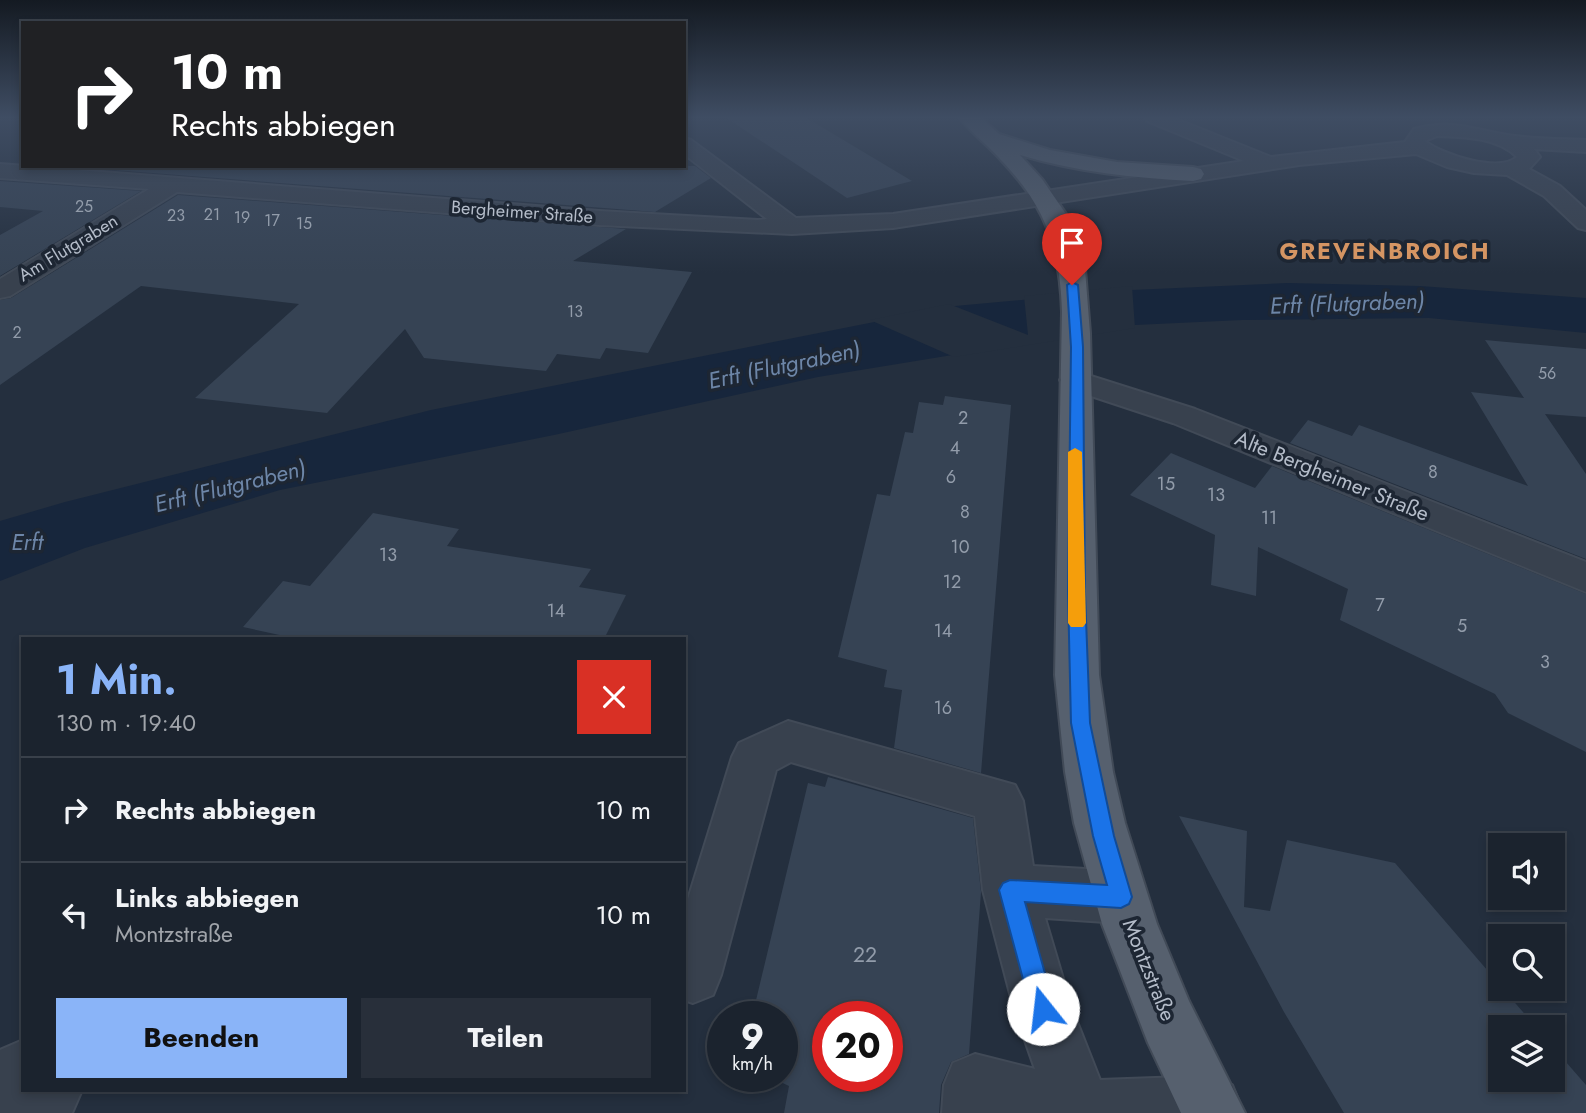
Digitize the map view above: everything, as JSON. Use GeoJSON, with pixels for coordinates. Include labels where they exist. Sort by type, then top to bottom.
{"type":"FeatureCollection","features":[{"type":"Feature","properties":{"kind":"main road","name":"Montzstraße"},"geometry":{"type":"LineString","coordinates":[[1021,169],[1044,199],[1065,239],[1072,285],[1076,364],[1077,668],[1080,723],[1104,836],[1121,897],[1172,1026],[1212,1110]]}},
{"type":"Feature","properties":{"kind":"main road"},"geometry":{"type":"LineString","coordinates":[[1106,169],[1193,174]]}},
{"type":"Feature","properties":{"kind":"street"},"geometry":{"type":"LineString","coordinates":[[716,169],[792,227]]}},
{"type":"Feature","properties":{"kind":"street","name":"Bergheimer Straße"},"geometry":{"type":"LineString","coordinates":[[0,171],[665,223],[792,227],[930,217],[1227,169]]}},
{"type":"Feature","properties":{"kind":"street"},"geometry":{"type":"LineString","coordinates":[[1513,169],[1552,191],[1586,223]]}},
{"type":"Feature","properties":{"kind":"street","name":"Am Flutgraben"},"geometry":{"type":"LineString","coordinates":[[0,290],[172,185]]}},
{"type":"Feature","properties":{"kind":"street"},"geometry":{"type":"LineString","coordinates":[[665,223],[711,249]]}},
{"type":"Feature","properties":{"kind":"street","name":"Alte Bergheimer Straße"},"geometry":{"type":"LineString","coordinates":[[1076,364],[1184,416],[1586,578]]}},
{"type":"Feature","properties":{"kind":"street"},"geometry":{"type":"LineString","coordinates":[[693,975],[756,757],[789,741],[998,801],[1010,890],[1043,1009],[1081,1112]]}},
{"type":"Feature","properties":{"kind":"street"},"geometry":{"type":"LineString","coordinates":[[1010,890],[1121,897]]}},
{"type":"Feature","properties":{"kind":"street"},"geometry":{"type":"LineString","coordinates":[[0,1088],[21,1072]]}},
{"type":"Feature","properties":{"kind":"street"},"geometry":{"type":"LineString","coordinates":[[973,1113],[975,1085],[1081,1112],[1212,1110]]}},
{"type":"Feature","properties":{"kind":"street"},"geometry":{"type":"LineString","coordinates":[[38,1113],[50,1092]]}},
{"type":"Feature","properties":{"kind":"water","name":"Erft"},"geometry":{"type":"Polygon","coordinates":[[[1288,283],[1420,286],[1586,298],[1586,333],[1429,318],[1242,320],[1135,325],[818,377],[554,435],[280,490],[85,548],[0,581],[0,521],[65,502],[431,410],[955,306],[1132,290],[1288,283]]]}},
{"type":"Feature","properties":{"kind":"pier"},"geometry":{"type":"Polygon","coordinates":[[[1132,286],[1135,328],[954,357],[870,320],[949,304],[1028,335],[1024,296],[1132,286]]]}},
{"type":"Feature","properties":{"kind":"building"},"geometry":{"type":"Polygon","coordinates":[[[100,169],[699,169],[711,178],[655,212],[100,169]]]}},
{"type":"Feature","properties":{"kind":"building"},"geometry":{"type":"Polygon","coordinates":[[[803,169],[892,169],[912,181],[847,198],[803,169]]]}},
{"type":"Feature","properties":{"kind":"building"},"geometry":{"type":"Polygon","coordinates":[[[0,181],[141,191],[0,276],[0,235],[43,211],[0,207],[0,181]]]}},
{"type":"Feature","properties":{"kind":"building"},"geometry":{"type":"Polygon","coordinates":[[[178,195],[626,229],[573,261],[692,272],[648,353],[606,348],[600,359],[557,354],[546,371],[424,358],[405,329],[327,413],[195,398],[299,304],[141,286],[0,385],[0,300],[11,298],[178,195]]]}},
{"type":"Feature","properties":{"kind":"building"},"geometry":{"type":"Polygon","coordinates":[[[1485,340],[1586,349],[1586,417],[1545,414],[1586,474],[1586,559],[1290,443],[1308,420],[1352,436],[1359,425],[1528,486],[1471,392],[1524,398],[1485,340]]]}},
{"type":"Feature","properties":{"kind":"building"},"geometry":{"type":"Polygon","coordinates":[[[945,396],[1011,405],[981,773],[894,748],[902,690],[884,687],[887,670],[838,657],[877,494],[890,496],[905,432],[913,433],[919,402],[943,405],[945,396]]]}},
{"type":"Feature","properties":{"kind":"building"},"geometry":{"type":"Polygon","coordinates":[[[1171,453],[1255,488],[1272,466],[1586,594],[1586,752],[1508,713],[1495,694],[1340,620],[1348,589],[1258,547],[1256,596],[1211,585],[1215,535],[1130,495],[1171,453]]]}},
{"type":"Feature","properties":{"kind":"building"},"geometry":{"type":"Polygon","coordinates":[[[373,513],[459,529],[447,546],[591,569],[579,587],[626,595],[605,637],[289,637],[243,627],[283,581],[310,586],[373,513]]]}},
{"type":"Feature","properties":{"kind":"building"},"geometry":{"type":"Polygon","coordinates":[[[828,777],[973,818],[981,892],[969,1054],[951,1062],[941,1085],[939,1113],[784,1113],[788,1092],[798,1092],[798,1001],[756,1001],[808,783],[825,787],[828,777]]]}},
{"type":"Feature","properties":{"kind":"building"},"geometry":{"type":"Polygon","coordinates":[[[1179,816],[1247,831],[1244,907],[1270,911],[1287,840],[1395,863],[1488,971],[1488,1001],[1513,1001],[1526,1015],[1488,1015],[1488,1092],[1565,1092],[1565,1061],[1586,1085],[1586,1113],[1344,1113],[1284,1012],[1179,816]]]}},
{"type":"Feature","properties":{"kind":"slow traffic"},"geometry":{"type":"LineString","coordinates":[[1075,452],[1077,623]]}},
{"type":"Feature","properties":{"kind":"district","name":"GREVENBROICH"},"geometry":{"type":"Point","coordinates":[1385,251]}},
{"type":"Feature","properties":{"kind":"route"},"geometry":{"type":"LineString","coordinates":[[1043,1009],[1010,890],[1121,897],[1104,836],[1080,723],[1075,442],[1077,347],[1072,285]]}},
{"type":"Feature","properties":{"kind":"water label","name":"Erft (Flutgraben)"},"geometry":{"type":"Point","coordinates":[1347,303]}},
{"type":"Feature","properties":{"kind":"water label","name":"Erft (Flutgraben)"},"geometry":{"type":"Point","coordinates":[784,365]}},
{"type":"Feature","properties":{"kind":"water label","name":"Erft (Flutgraben)"},"geometry":{"type":"Point","coordinates":[230,486]}}]}
